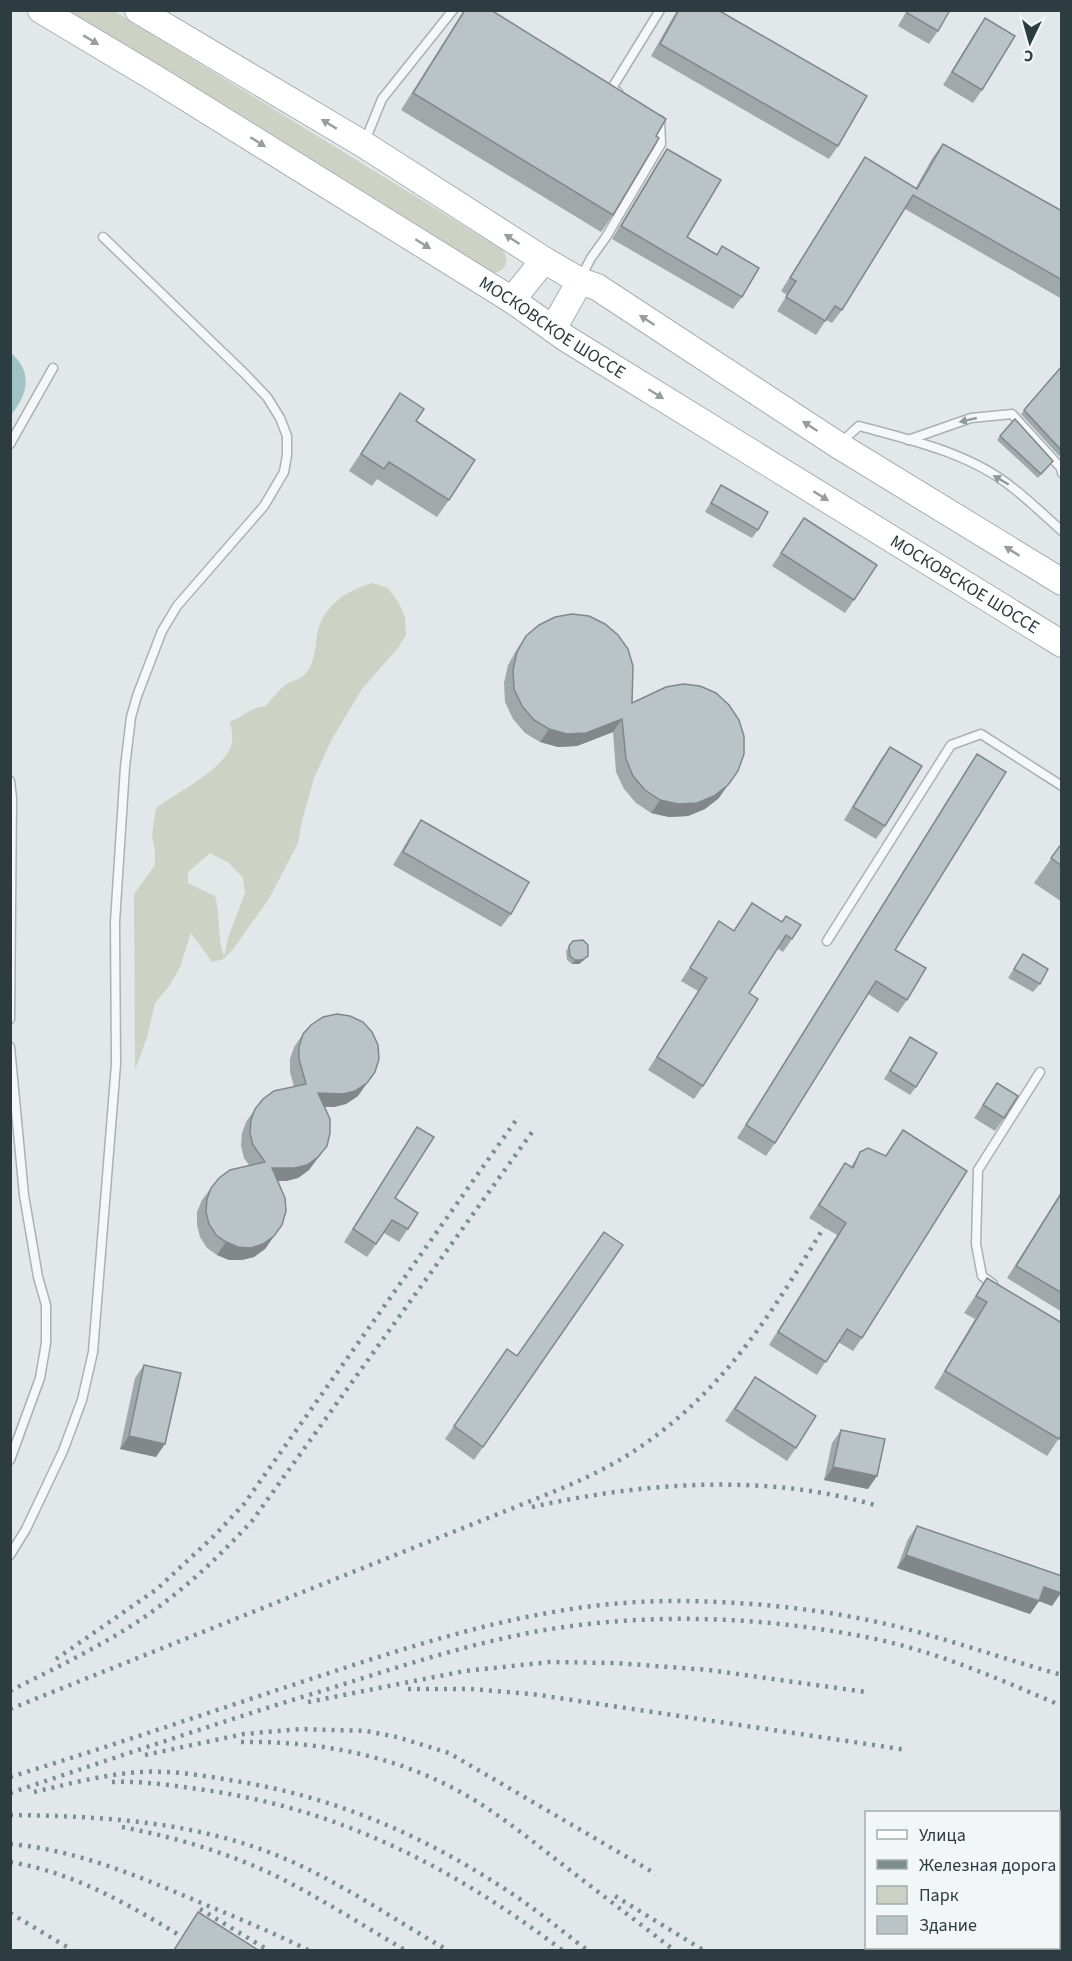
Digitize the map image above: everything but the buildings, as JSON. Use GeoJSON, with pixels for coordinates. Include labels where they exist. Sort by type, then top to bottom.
{"type":"FeatureCollection","features":[{"type":"Feature","properties":{"kind":"main road","name":"МОСКОВСКОЕ ШОССЕ"},"geometry":{"type":"LineString","coordinates":[[40,10],[158,80],[513,300],[553,329],[1062,644]]}},
{"type":"Feature","properties":{"kind":"main road"},"geometry":{"type":"LineString","coordinates":[[138,10],[363,144],[544,260],[580,281],[597,287],[838,445],[1062,582]]}},
{"type":"Feature","properties":{"kind":"main road"},"geometry":{"type":"LineString","coordinates":[[513,300],[544,260]]}},
{"type":"Feature","properties":{"kind":"main road"},"geometry":{"type":"LineString","coordinates":[[553,329],[580,281]]}},
{"type":"Feature","properties":{"kind":"lane"},"geometry":{"type":"LineString","coordinates":[[363,144],[382,99],[453,10]]}},
{"type":"Feature","properties":{"kind":"lane"},"geometry":{"type":"LineString","coordinates":[[631,99],[612,88],[660,10]]}},
{"type":"Feature","properties":{"kind":"lane"},"geometry":{"type":"LineString","coordinates":[[580,281],[591,258],[661,144],[660,116],[650,110]]}},
{"type":"Feature","properties":{"kind":"lane"},"geometry":{"type":"LineString","coordinates":[[10,1555],[26,1529],[63,1451],[82,1400],[93,1352],[116,1064],[115,922],[124,768],[131,717],[162,631],[172,614],[264,506],[284,472],[287,455],[286,435],[280,418],[267,397],[103,237]]}},
{"type":"Feature","properties":{"kind":"lane"},"geometry":{"type":"LineString","coordinates":[[10,444],[52,368]]}},
{"type":"Feature","properties":{"kind":"lane"},"geometry":{"type":"LineString","coordinates":[[908,440],[971,418],[1012,414],[1061,469]]}},
{"type":"Feature","properties":{"kind":"lane"},"geometry":{"type":"LineString","coordinates":[[838,445],[859,426],[968,461],[1004,481],[1062,531]]}},
{"type":"Feature","properties":{"kind":"lane"},"geometry":{"type":"LineString","coordinates":[[827,941],[951,745],[981,734],[1062,786]]}},
{"type":"Feature","properties":{"kind":"lane"},"geometry":{"type":"LineString","coordinates":[[10,781],[12,798],[10,1019]]}},
{"type":"Feature","properties":{"kind":"lane"},"geometry":{"type":"LineString","coordinates":[[10,1047],[24,1195],[38,1277],[46,1305],[46,1343],[40,1378],[10,1460]]}},
{"type":"Feature","properties":{"kind":"lane"},"geometry":{"type":"LineString","coordinates":[[1002,1289],[982,1276],[976,1244],[978,1170],[1040,1072]]}},
{"type":"Feature","properties":{"kind":"green space"},"geometry":{"type":"Polygon","coordinates":[[[62,11],[114,11],[503,250],[506,258],[505,266],[500,271],[491,273],[62,11]]]}},
{"type":"Feature","properties":{"kind":"green space"},"geometry":{"type":"Polygon","coordinates":[[[372,583],[388,588],[399,603],[405,617],[406,635],[398,648],[362,689],[332,739],[314,778],[298,843],[270,897],[234,948],[224,959],[212,962],[191,933],[180,967],[170,985],[155,1003],[147,1037],[135,1070],[134,894],[155,865],[152,835],[156,808],[200,779],[222,760],[229,751],[232,741],[230,722],[252,710],[266,706],[285,685],[305,674],[313,660],[317,635],[324,616],[344,595],[372,583]],[[210,853],[188,872],[188,883],[215,896],[224,957],[228,938],[245,893],[243,878],[229,863],[210,853]]]}},
{"type":"Feature","properties":{"kind":"water"},"geometry":{"type":"Polygon","coordinates":[[[11,353],[23,368],[26,383],[21,399],[11,415],[11,353]]]}},
{"type":"Feature","properties":{"kind":"railway"},"geometry":{"type":"LineString","coordinates":[[56,1659],[157,1589],[214,1536],[244,1504],[519,1116]]}},
{"type":"Feature","properties":{"kind":"railway"},"geometry":{"type":"LineString","coordinates":[[10,1691],[90,1650],[147,1615],[177,1593],[252,1521],[535,1128]]}},
{"type":"Feature","properties":{"kind":"railway"},"geometry":{"type":"LineString","coordinates":[[10,1709],[547,1494],[617,1462],[674,1421],[727,1368],[771,1310],[832,1214]]}},
{"type":"Feature","properties":{"kind":"railway"},"geometry":{"type":"LineString","coordinates":[[532,1507],[618,1492],[706,1485],[750,1485],[793,1489],[878,1506]]}},
{"type":"Feature","properties":{"kind":"railway"},"geometry":{"type":"LineString","coordinates":[[10,1777],[415,1646],[499,1623],[585,1607],[672,1601],[787,1607],[843,1615],[920,1632],[1062,1675]]}},
{"type":"Feature","properties":{"kind":"railway"},"geometry":{"type":"LineString","coordinates":[[10,1793],[236,1718],[453,1651],[539,1631],[622,1621],[663,1619],[747,1621],[871,1638],[920,1651],[992,1676],[1062,1706]]}},
{"type":"Feature","properties":{"kind":"railway"},"geometry":{"type":"LineString","coordinates":[[308,1702],[465,1671],[550,1662],[616,1663],[709,1670],[866,1692]]}},
{"type":"Feature","properties":{"kind":"railway"},"geometry":{"type":"LineString","coordinates":[[408,1689],[471,1689],[532,1694],[907,1750]]}},
{"type":"Feature","properties":{"kind":"railway"},"geometry":{"type":"LineString","coordinates":[[145,1755],[244,1734],[301,1729],[366,1731],[397,1737],[449,1753],[656,1874]]}},
{"type":"Feature","properties":{"kind":"railway"},"geometry":{"type":"LineString","coordinates":[[241,1742],[295,1744],[348,1751],[399,1765],[449,1786],[478,1802],[505,1821],[674,1950]]}},
{"type":"Feature","properties":{"kind":"railway"},"geometry":{"type":"LineString","coordinates":[[34,1792],[101,1777],[128,1773],[165,1772],[236,1781],[310,1798],[380,1822],[446,1854],[511,1893],[587,1950]]}},
{"type":"Feature","properties":{"kind":"railway"},"geometry":{"type":"LineString","coordinates":[[112,1782],[166,1785],[249,1798],[298,1810],[345,1826],[435,1867],[478,1892],[562,1950]]}},
{"type":"Feature","properties":{"kind":"railway"},"geometry":{"type":"LineString","coordinates":[[10,1815],[142,1822],[240,1842],[317,1874],[447,1950]]}},
{"type":"Feature","properties":{"kind":"railway"},"geometry":{"type":"LineString","coordinates":[[122,1827],[200,1846],[256,1867],[307,1892],[405,1950]]}},
{"type":"Feature","properties":{"kind":"railway"},"geometry":{"type":"LineString","coordinates":[[10,1844],[59,1852],[107,1865],[226,1913],[308,1950]]}},
{"type":"Feature","properties":{"kind":"railway"},"geometry":{"type":"LineString","coordinates":[[10,1862],[37,1868],[87,1885],[135,1909],[204,1950]]}},
{"type":"Feature","properties":{"kind":"railway"},"geometry":{"type":"LineString","coordinates":[[615,1896],[703,1950]]}},
{"type":"Feature","properties":{"kind":"railway"},"geometry":{"type":"LineString","coordinates":[[200,1909],[268,1950]]}},
{"type":"Feature","properties":{"kind":"railway"},"geometry":{"type":"LineString","coordinates":[[10,1913],[72,1950]]}}]}
